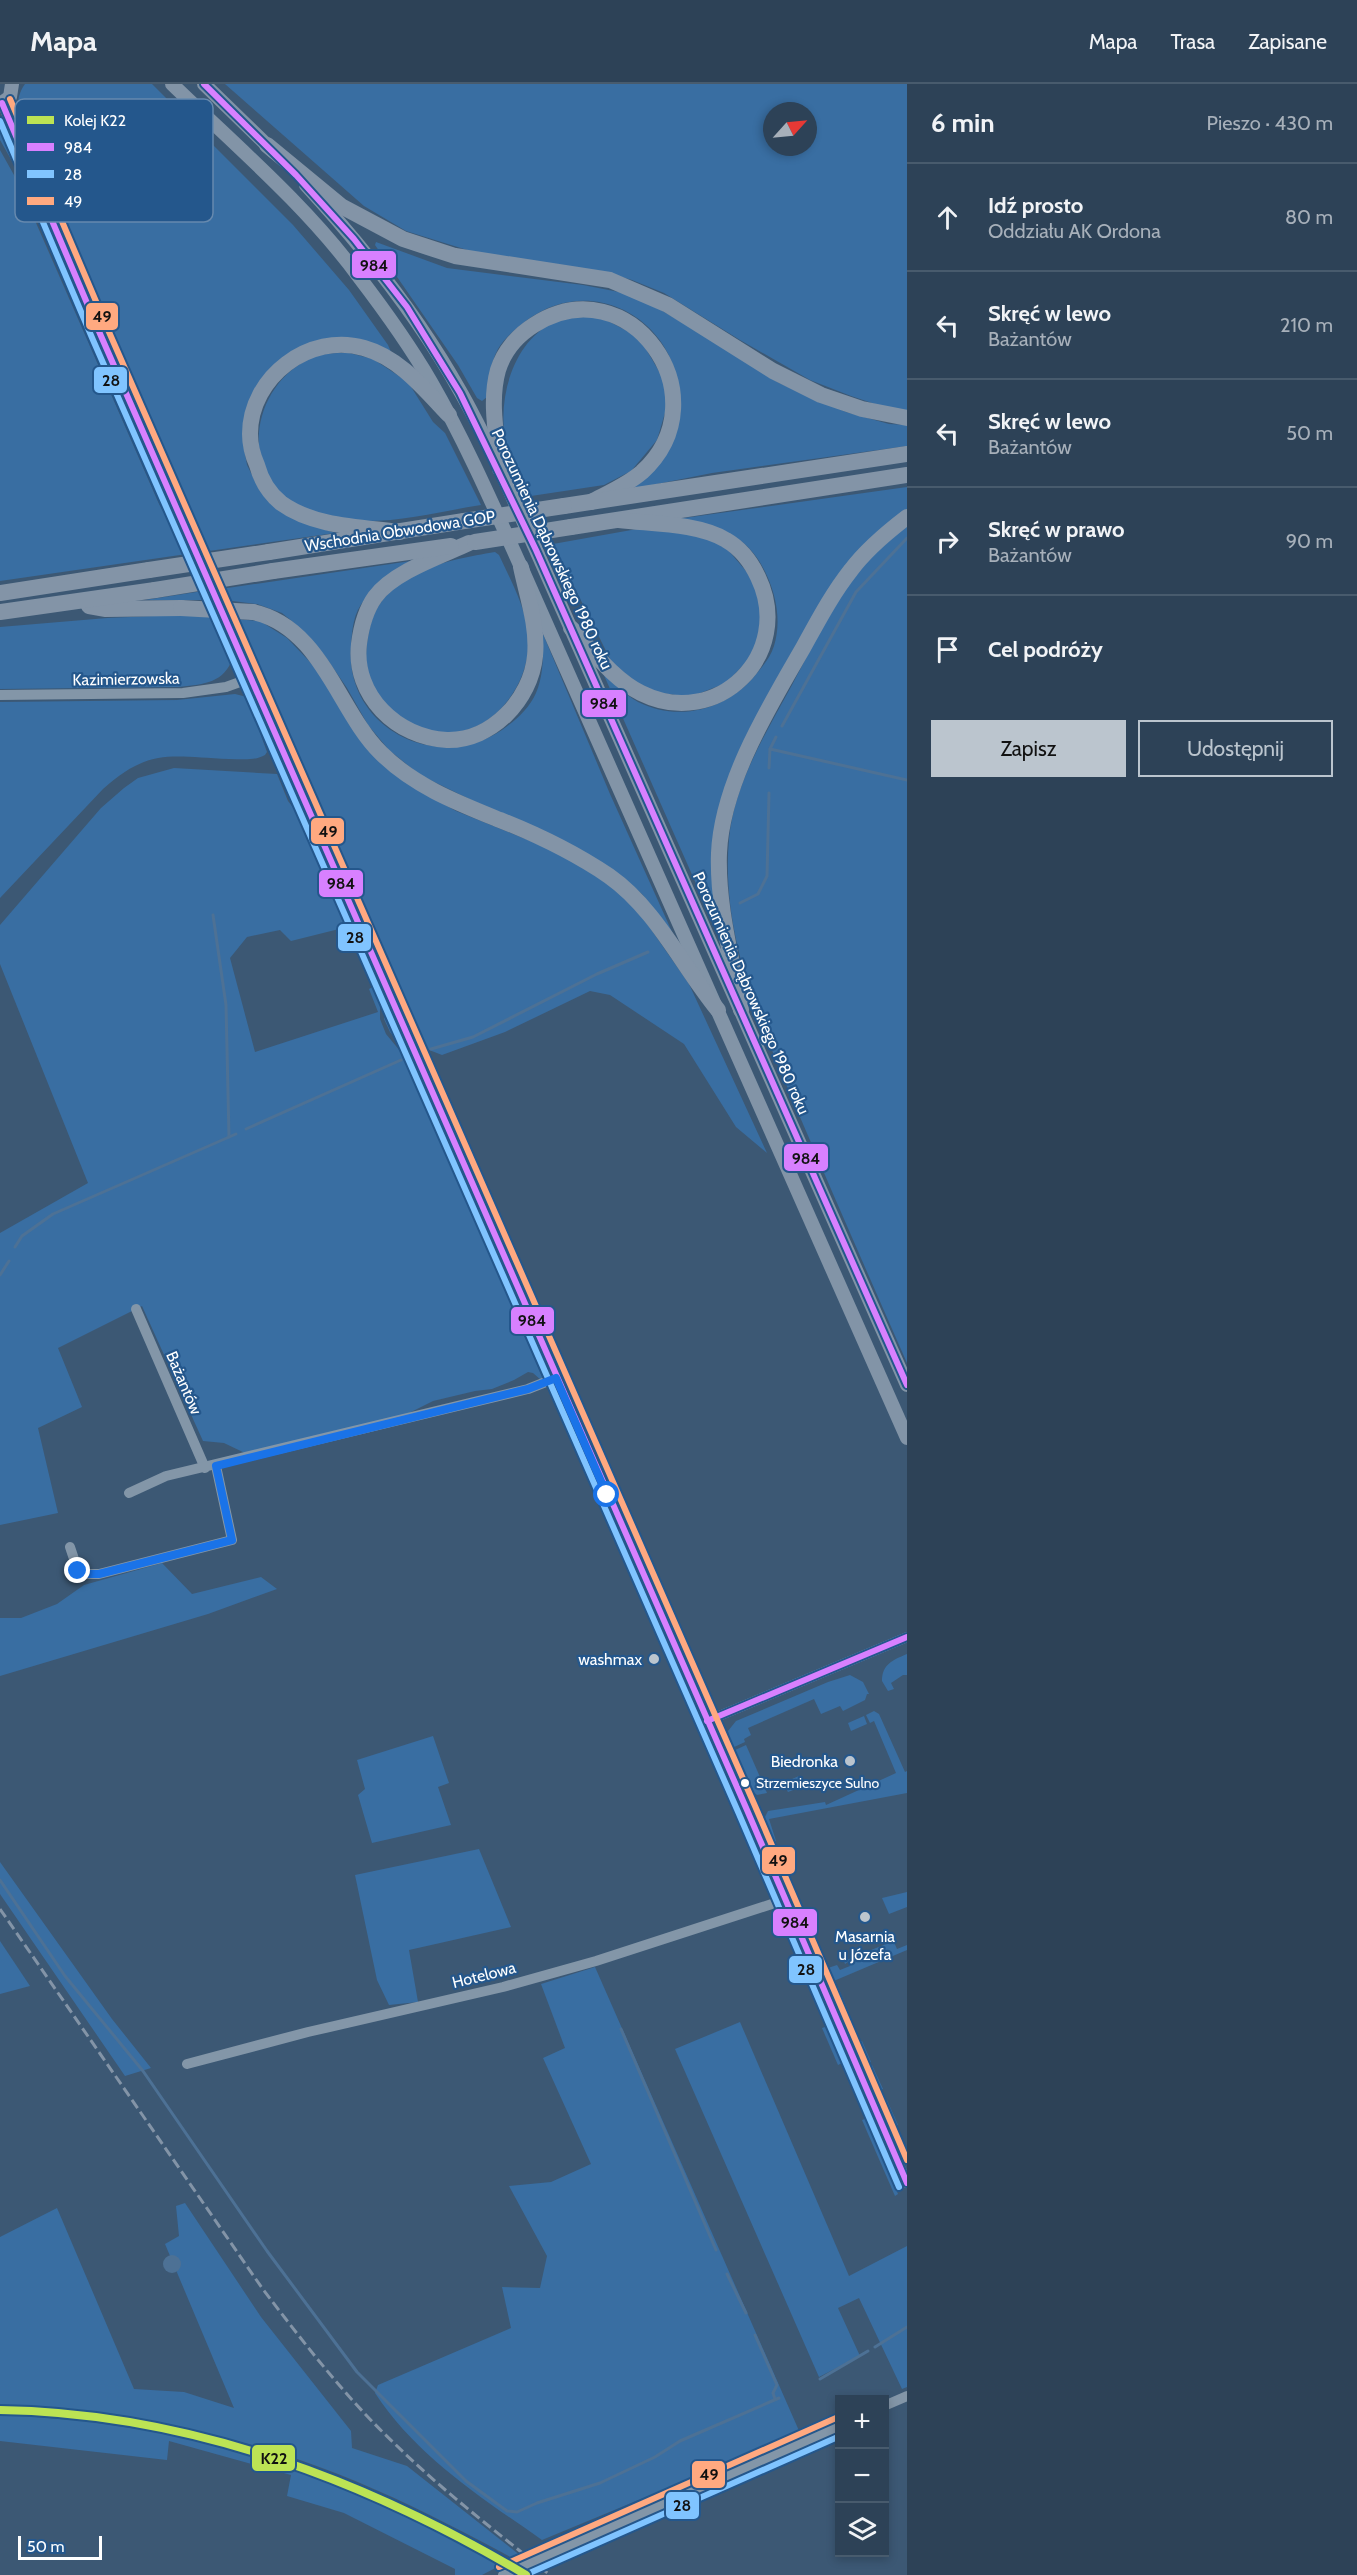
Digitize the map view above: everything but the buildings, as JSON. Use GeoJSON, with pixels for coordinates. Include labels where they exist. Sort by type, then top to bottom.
{"type":"FeatureCollection","features":[{"type":"Feature","properties":{"kind":"highway"},"geometry":{"type":"LineString","coordinates":[[267,145],[341,206],[403,239],[455,256],[610,280],[668,305],[773,371],[821,395],[862,409],[907,418]]}},
{"type":"Feature","properties":{"kind":"highway"},"geometry":{"type":"LineString","coordinates":[[500,470],[493,398],[502,358],[517,338],[551,316],[572,310],[602,312],[615,316],[639,329],[660,355],[672,388],[672,414],[664,440],[652,461],[625,483],[591,502]]}},
{"type":"Feature","properties":{"kind":"highway"},"geometry":{"type":"LineString","coordinates":[[400,532],[339,525],[292,510],[280,501],[264,482],[253,455],[250,434],[258,402],[275,372],[290,360],[314,349],[330,345],[350,345],[365,348],[395,363],[414,378],[449,415]]}},
{"type":"Feature","properties":{"kind":"highway","name":"Wschodnia Obwodowa GOP"},"geometry":{"type":"LineString","coordinates":[[0,593],[907,454]]}},
{"type":"Feature","properties":{"kind":"highway","name":"Wschodnia Obwodowa GOP"},"geometry":{"type":"LineString","coordinates":[[0,612],[472,543],[907,475]]}},
{"type":"Feature","properties":{"kind":"highway"},"geometry":{"type":"LineString","coordinates":[[741,1010],[724,918],[719,871],[721,837],[730,798],[752,743],[831,598],[864,555],[907,517]]}},
{"type":"Feature","properties":{"kind":"highway"},"geometry":{"type":"LineString","coordinates":[[571,628],[630,687],[659,700],[694,702],[718,694],[745,677],[759,657],[768,625],[767,604],[756,573],[741,552],[728,541],[703,530],[619,520]]}},
{"type":"Feature","properties":{"kind":"highway"},"geometry":{"type":"LineString","coordinates":[[472,543],[405,573],[386,585],[375,597],[361,630],[358,663],[367,692],[384,713],[417,734],[449,740],[463,738],[500,720],[522,698],[532,673],[536,640],[521,567]]}},
{"type":"Feature","properties":{"kind":"highway"},"geometry":{"type":"LineString","coordinates":[[70,603],[106,609],[181,608],[253,612],[273,618],[290,629],[327,670],[371,742],[403,772],[471,809],[560,846],[618,883],[648,915],[695,982],[718,1010]]}},
{"type":"Feature","properties":{"kind":"main road"},"geometry":{"type":"LineString","coordinates":[[1,103],[10,96],[12,84]]}},
{"type":"Feature","properties":{"kind":"main road"},"geometry":{"type":"LineString","coordinates":[[172,84],[188,99]]}},
{"type":"Feature","properties":{"kind":"main road","name":"Porozumienia Dąbrowskiego 1980 roku"},"geometry":{"type":"LineString","coordinates":[[204,84],[267,145],[360,245],[430,341],[461,392],[500,470],[571,628],[907,1385]]}},
{"type":"Feature","properties":{"kind":"main road"},"geometry":{"type":"LineString","coordinates":[[213,124],[288,196],[358,275],[419,362],[449,415],[521,567],[907,1438]]}},
{"type":"Feature","properties":{"kind":"street"},"geometry":{"type":"LineString","coordinates":[[1,103],[15,137]]}},
{"type":"Feature","properties":{"kind":"street"},"geometry":{"type":"LineString","coordinates":[[52,222],[761,1843],[907,2183]]}},
{"type":"Feature","properties":{"kind":"street","name":"Kazimierzowska"},"geometry":{"type":"LineString","coordinates":[[0,695],[183,693],[226,687],[251,678]]}},
{"type":"Feature","properties":{"kind":"street","name":"Bażantów"},"geometry":{"type":"LineString","coordinates":[[70,1547],[78,1571],[84,1574],[99,1574],[232,1540],[210,1467],[136,1309]]}},
{"type":"Feature","properties":{"kind":"street"},"geometry":{"type":"LineString","coordinates":[[129,1493],[166,1476],[528,1389],[556,1378]]}},
{"type":"Feature","properties":{"kind":"street"},"geometry":{"type":"LineString","coordinates":[[707,1721],[907,1637]]}},
{"type":"Feature","properties":{"kind":"street","name":"Hotelowa"},"geometry":{"type":"LineString","coordinates":[[187,2064],[308,2032],[503,1987],[596,1961],[784,1900]]}},
{"type":"Feature","properties":{"kind":"street"},"geometry":{"type":"LineString","coordinates":[[889,2404],[907,2396]]}},
{"type":"Feature","properties":{"kind":"street"},"geometry":{"type":"LineString","coordinates":[[502,2575],[835,2428]]}},
{"type":"Feature","properties":{"kind":"shaded area"},"geometry":{"type":"Polygon","coordinates":[[[25,84],[152,84],[167,99],[19,99],[25,84]]]}},
{"type":"Feature","properties":{"kind":"shaded area"},"geometry":{"type":"Polygon","coordinates":[[[225,84],[907,84],[907,411],[881,406],[810,380],[664,293],[632,280],[601,271],[480,254],[406,231],[364,206],[225,84]]]}},
{"type":"Feature","properties":{"kind":"shaded area"},"geometry":{"type":"Polygon","coordinates":[[[0,123],[15,155],[15,166],[0,140],[0,123]]]}},
{"type":"Feature","properties":{"kind":"shaded area"},"geometry":{"type":"Polygon","coordinates":[[[213,145],[293,225],[349,290],[391,352],[374,346],[277,362],[243,442],[247,465],[259,489],[294,519],[335,533],[202,552],[58,222],[213,222],[213,145]]]}},
{"type":"Feature","properties":{"kind":"shaded area"},"geometry":{"type":"Polygon","coordinates":[[[0,150],[15,177],[15,222],[36,222],[159,504],[187,554],[0,581],[0,150]]]}},
{"type":"Feature","properties":{"kind":"shaded area"},"geometry":{"type":"Polygon","coordinates":[[[41,222],[45,222],[178,528],[142,455],[41,222]]]}},
{"type":"Feature","properties":{"kind":"shaded area"},"geometry":{"type":"Polygon","coordinates":[[[376,242],[447,268],[583,285],[642,299],[779,383],[846,412],[889,424],[907,425],[907,446],[712,473],[637,488],[634,486],[656,466],[669,443],[675,423],[678,391],[672,362],[658,338],[638,318],[613,305],[585,301],[556,305],[527,320],[508,337],[495,354],[487,397],[482,401],[477,398],[458,365],[375,245],[376,242]]]}},
{"type":"Feature","properties":{"kind":"shaded area"},"geometry":{"type":"Polygon","coordinates":[[[600,317],[639,337],[664,380],[667,406],[657,440],[631,471],[604,485],[531,496],[505,437],[504,404],[512,371],[528,342],[554,322],[571,318],[600,317]]]}},
{"type":"Feature","properties":{"kind":"shaded area"},"geometry":{"type":"Polygon","coordinates":[[[349,353],[373,359],[408,382],[433,422],[445,433],[481,505],[392,520],[347,520],[304,509],[283,495],[268,478],[260,457],[259,434],[263,412],[273,391],[289,373],[309,359],[328,354],[349,353]]]}},
{"type":"Feature","properties":{"kind":"shaded area"},"geometry":{"type":"Polygon","coordinates":[[[907,487],[907,510],[832,586],[714,832],[711,861],[714,899],[705,904],[603,673],[633,699],[654,708],[687,712],[718,704],[746,685],[767,660],[773,650],[776,637],[777,611],[774,594],[766,573],[746,545],[718,530],[677,519],[907,487]]]}},
{"type":"Feature","properties":{"kind":"shaded area"},"geometry":{"type":"Polygon","coordinates":[[[907,524],[907,1363],[774,1055],[748,986],[731,914],[728,877],[729,839],[737,798],[762,740],[844,591],[866,563],[907,524]]]}},
{"type":"Feature","properties":{"kind":"shaded area"},"geometry":{"type":"Polygon","coordinates":[[[637,529],[670,530],[722,543],[752,578],[763,612],[754,654],[726,683],[690,697],[647,691],[612,663],[553,544],[637,529]]]}},
{"type":"Feature","properties":{"kind":"shaded area"},"geometry":{"type":"Polygon","coordinates":[[[495,552],[499,555],[512,582],[526,621],[528,646],[522,674],[509,699],[491,718],[457,732],[424,730],[385,706],[371,685],[367,671],[366,649],[370,627],[377,608],[403,581],[420,572],[457,559],[495,552]]]}},
{"type":"Feature","properties":{"kind":"shaded area"},"geometry":{"type":"Polygon","coordinates":[[[411,561],[370,594],[361,604],[356,616],[351,647],[353,676],[363,700],[379,720],[400,735],[424,744],[450,747],[477,742],[502,730],[522,714],[530,704],[539,686],[542,672],[543,634],[610,794],[673,934],[642,894],[609,867],[420,775],[389,750],[368,725],[325,656],[293,622],[282,613],[257,604],[225,600],[221,589],[411,561]]]}},
{"type":"Feature","properties":{"kind":"shaded area"},"geometry":{"type":"Polygon","coordinates":[[[203,591],[206,600],[145,600],[203,591]]]}},
{"type":"Feature","properties":{"kind":"shaded area"},"geometry":{"type":"Polygon","coordinates":[[[177,615],[213,616],[231,662],[222,675],[209,682],[177,687],[0,689],[0,627],[177,615]]]}},
{"type":"Feature","properties":{"kind":"shaded area"},"geometry":{"type":"Polygon","coordinates":[[[233,619],[260,621],[287,638],[420,791],[456,811],[558,852],[613,887],[641,915],[689,984],[767,1153],[736,1127],[684,1044],[610,995],[590,991],[505,1032],[442,1055],[419,1046],[233,619]]]}},
{"type":"Feature","properties":{"kind":"shaded area"},"geometry":{"type":"Polygon","coordinates":[[[235,694],[247,697],[267,752],[265,755],[248,759],[162,758],[134,766],[103,789],[0,898],[0,702],[177,700],[235,694]]]}},
{"type":"Feature","properties":{"kind":"shaded area"},"geometry":{"type":"Polygon","coordinates":[[[174,768],[277,774],[288,801],[299,815],[353,938],[344,944],[339,929],[291,941],[280,930],[247,937],[230,958],[255,1052],[378,1012],[369,989],[374,986],[380,1001],[380,1019],[386,1034],[405,1057],[543,1379],[528,1372],[492,1389],[433,1401],[403,1416],[247,1454],[224,1443],[203,1441],[142,1306],[58,1348],[82,1407],[38,1428],[58,1513],[0,1525],[0,1233],[88,1183],[0,964],[0,925],[101,808],[138,778],[174,768]]]}},
{"type":"Feature","properties":{"kind":"shaded area"},"geometry":{"type":"Polygon","coordinates":[[[281,774],[291,785],[356,936],[303,814],[291,798],[281,774]]]}},
{"type":"Feature","properties":{"kind":"shaded area"},"geometry":{"type":"Polygon","coordinates":[[[378,985],[391,1013],[384,1017],[385,1006],[378,985]]]}},
{"type":"Feature","properties":{"kind":"shaded area"},"geometry":{"type":"Polygon","coordinates":[[[384,1017],[391,1032],[398,1029],[530,1332],[527,1333],[522,1315],[408,1054],[390,1032],[384,1017]]]}},
{"type":"Feature","properties":{"kind":"shaded area"},"geometry":{"type":"Polygon","coordinates":[[[162,1563],[192,1594],[261,1577],[277,1589],[208,1614],[0,1676],[0,1618],[21,1618],[57,1604],[84,1585],[162,1563]]]}},
{"type":"Feature","properties":{"kind":"shaded area"},"geometry":{"type":"Polygon","coordinates":[[[907,1654],[907,1675],[891,1683],[894,1689],[888,1691],[882,1681],[884,1670],[893,1661],[907,1654]]]}},
{"type":"Feature","properties":{"kind":"shaded area"},"geometry":{"type":"Polygon","coordinates":[[[850,1675],[863,1682],[869,1694],[865,1700],[843,1711],[840,1706],[821,1714],[814,1699],[748,1728],[751,1735],[744,1739],[745,1742],[732,1748],[728,1731],[736,1721],[850,1675]]]}},
{"type":"Feature","properties":{"kind":"shaded area"},"geometry":{"type":"Polygon","coordinates":[[[874,1711],[879,1714],[905,1772],[907,1771],[907,1793],[769,1819],[776,1841],[774,1842],[764,1819],[768,1811],[825,1802],[826,1805],[896,1773],[874,1721],[870,1723],[866,1715],[874,1711]]]}},
{"type":"Feature","properties":{"kind":"shaded area"},"geometry":{"type":"Polygon","coordinates":[[[864,1716],[867,1724],[851,1731],[848,1723],[864,1716]]]}},
{"type":"Feature","properties":{"kind":"shaded area"},"geometry":{"type":"Polygon","coordinates":[[[433,1736],[449,1783],[438,1787],[451,1825],[372,1843],[358,1795],[365,1789],[357,1760],[433,1736]]]}},
{"type":"Feature","properties":{"kind":"shaded area"},"geometry":{"type":"Polygon","coordinates":[[[746,1745],[767,1793],[757,1795],[752,1791],[733,1751],[746,1745]]]}},
{"type":"Feature","properties":{"kind":"shaded area"},"geometry":{"type":"Polygon","coordinates":[[[799,1776],[801,1787],[788,1792],[783,1783],[799,1776]]]}},
{"type":"Feature","properties":{"kind":"shaded area"},"geometry":{"type":"Polygon","coordinates":[[[479,1849],[511,1927],[409,1950],[418,2002],[389,2005],[377,1980],[355,1875],[479,1849]]]}},
{"type":"Feature","properties":{"kind":"shaded area"},"geometry":{"type":"Polygon","coordinates":[[[0,1862],[112,2019],[151,2068],[125,2076],[0,1894],[0,1862]]]}},
{"type":"Feature","properties":{"kind":"shaded area"},"geometry":{"type":"Polygon","coordinates":[[[907,1892],[907,1907],[889,1914],[882,1898],[907,1892]]]}},
{"type":"Feature","properties":{"kind":"shaded area"},"geometry":{"type":"Polygon","coordinates":[[[890,1933],[897,1949],[907,1945],[907,1950],[829,1983],[823,1968],[826,1963],[828,1968],[837,1965],[840,1970],[850,1966],[844,1961],[886,1944],[882,1934],[890,1933]]]}},
{"type":"Feature","properties":{"kind":"shaded area"},"geometry":{"type":"Polygon","coordinates":[[[0,1941],[30,1986],[0,1994],[0,1941]]]}},
{"type":"Feature","properties":{"kind":"shaded area"},"geometry":{"type":"Polygon","coordinates":[[[595,1967],[800,2433],[542,2540],[474,2492],[430,2456],[391,2416],[375,2393],[378,2385],[511,2328],[502,2287],[540,2288],[547,2256],[509,2186],[551,2182],[591,2164],[543,2058],[565,2048],[541,1984],[595,1967]]]}},
{"type":"Feature","properties":{"kind":"shaded area"},"geometry":{"type":"Polygon","coordinates":[[[838,1987],[849,2013],[844,2009],[841,2010],[832,1989],[838,1987]]]}},
{"type":"Feature","properties":{"kind":"shaded area"},"geometry":{"type":"Polygon","coordinates":[[[740,2022],[849,2276],[907,2246],[907,2387],[902,2389],[859,2298],[838,2308],[860,2356],[819,2377],[675,2049],[740,2022]]]}},
{"type":"Feature","properties":{"kind":"shaded area"},"geometry":{"type":"Polygon","coordinates":[[[825,2027],[842,2063],[838,2065],[822,2028],[825,2027]]]}},
{"type":"Feature","properties":{"kind":"shaded area"},"geometry":{"type":"Polygon","coordinates":[[[862,2041],[871,2062],[865,2064],[856,2043],[862,2041]]]}},
{"type":"Feature","properties":{"kind":"shaded area"},"geometry":{"type":"Polygon","coordinates":[[[872,2065],[883,2089],[877,2091],[867,2068],[872,2065]]]}},
{"type":"Feature","properties":{"kind":"shaded area"},"geometry":{"type":"Polygon","coordinates":[[[887,2100],[898,2125],[892,2128],[882,2102],[887,2100]]]}},
{"type":"Feature","properties":{"kind":"shaded area"},"geometry":{"type":"Polygon","coordinates":[[[865,2119],[898,2194],[895,2196],[862,2120],[865,2119]]]}},
{"type":"Feature","properties":{"kind":"shaded area"},"geometry":{"type":"Polygon","coordinates":[[[185,2203],[261,2317],[351,2431],[352,2448],[407,2466],[521,2556],[514,2559],[428,2514],[361,2483],[309,2463],[250,2445],[190,2430],[100,2414],[0,2405],[0,2237],[57,2208],[134,2389],[184,2392],[234,2408],[165,2244],[179,2236],[176,2206],[185,2203]]]}},
{"type":"Feature","properties":{"kind":"shaded area"},"geometry":{"type":"Polygon","coordinates":[[[172,2255],[178,2258],[181,2264],[178,2270],[172,2273],[166,2270],[163,2264],[166,2258],[172,2255]]]}},
{"type":"Feature","properties":{"kind":"shaded area"},"geometry":{"type":"Polygon","coordinates":[[[0,2414],[85,2421],[170,2434],[283,2464],[324,2477],[393,2507],[503,2564],[482,2575],[455,2575],[455,2569],[344,2513],[287,2496],[291,2475],[169,2441],[167,2460],[0,2441],[0,2414]]]}},
{"type":"Feature","properties":{"kind":"waterway"},"geometry":{"type":"LineString","coordinates":[[782,726],[856,592],[907,538]]}},
{"type":"Feature","properties":{"kind":"waterway"},"geometry":{"type":"LineString","coordinates":[[770,749],[776,737]]}},
{"type":"Feature","properties":{"kind":"waterway"},"geometry":{"type":"LineString","coordinates":[[769,768],[770,749],[907,780]]}},
{"type":"Feature","properties":{"kind":"waterway"},"geometry":{"type":"LineString","coordinates":[[740,903],[758,894],[767,876],[769,793]]}},
{"type":"Feature","properties":{"kind":"waterway"},"geometry":{"type":"LineString","coordinates":[[213,915],[226,1005],[229,1137]]}},
{"type":"Feature","properties":{"kind":"waterway"},"geometry":{"type":"LineString","coordinates":[[431,1049],[473,1037],[597,974],[648,952]]}},
{"type":"Feature","properties":{"kind":"waterway"},"geometry":{"type":"LineString","coordinates":[[246,1129],[401,1060]]}},
{"type":"Feature","properties":{"kind":"waterway"},"geometry":{"type":"LineString","coordinates":[[15,1247],[22,1236],[53,1214],[236,1134]]}},
{"type":"Feature","properties":{"kind":"waterway"},"geometry":{"type":"LineString","coordinates":[[0,1275],[9,1261]]}},
{"type":"Feature","properties":{"kind":"waterway"},"geometry":{"type":"LineString","coordinates":[[0,1880],[65,1976],[143,2071],[267,2251],[357,2372],[466,2481],[507,2511],[517,2512],[537,2503],[600,2483],[655,2457],[680,2441],[779,2398]]}},
{"type":"Feature","properties":{"kind":"waterway"},"geometry":{"type":"LineString","coordinates":[[621,2029],[716,2250]]}},
{"type":"Feature","properties":{"kind":"waterway"},"geometry":{"type":"LineString","coordinates":[[727,2274],[746,2313]]}},
{"type":"Feature","properties":{"kind":"waterway"},"geometry":{"type":"LineString","coordinates":[[875,2347],[907,2327]]}},
{"type":"Feature","properties":{"kind":"waterway"},"geometry":{"type":"LineString","coordinates":[[755,2335],[777,2385],[773,2393],[775,2399]]}},
{"type":"Feature","properties":{"kind":"waterway"},"geometry":{"type":"LineString","coordinates":[[820,2379],[868,2351]]}},
{"type":"Feature","properties":{"kind":"railway"},"geometry":{"type":"LineString","coordinates":[[0,1909],[262,2288],[326,2370],[378,2427],[414,2462],[550,2575]]}},
{"type":"Feature","properties":{"kind":"rail line","name":"K22"},"geometry":{"type":"LineString","coordinates":[[0,2410],[70,2414],[139,2424],[207,2438],[274,2458],[339,2482],[403,2510],[526,2575]]}},
{"type":"Feature","properties":{"kind":"transit line","name":"984"},"geometry":{"type":"LineString","coordinates":[[204,84],[296,175],[354,239],[407,307],[460,393],[536,550],[907,1385]]}},
{"type":"Feature","properties":{"kind":"transit line","name":"49"},"geometry":{"type":"LineString","coordinates":[[10,99],[15,111]]}},
{"type":"Feature","properties":{"kind":"transit line","name":"984"},"geometry":{"type":"LineString","coordinates":[[2,103],[15,134]]}},
{"type":"Feature","properties":{"kind":"transit line","name":"28"},"geometry":{"type":"LineString","coordinates":[[0,121],[15,156]]}},
{"type":"Feature","properties":{"kind":"transit line","name":"28"},"geometry":{"type":"LineString","coordinates":[[43,222],[739,1814],[899,2187]]}},
{"type":"Feature","properties":{"kind":"transit line","name":"984"},"geometry":{"type":"LineString","coordinates":[[53,222],[747,1810],[907,2183]]}},
{"type":"Feature","properties":{"kind":"transit line","name":"49"},"geometry":{"type":"LineString","coordinates":[[62,222],[755,1806],[907,2160]]}},
{"type":"Feature","properties":{"kind":"transit line","name":"984"},"geometry":{"type":"LineString","coordinates":[[707,1721],[907,1637]]}},
{"type":"Feature","properties":{"kind":"transit line","name":"49"},"geometry":{"type":"LineString","coordinates":[[499,2567],[835,2418]]}},
{"type":"Feature","properties":{"kind":"transit line","name":"28"},"geometry":{"type":"LineString","coordinates":[[525,2575],[835,2438]]}},
{"type":"Feature","properties":{"kind":"place","name":"washmax"},"geometry":{"type":"Point","coordinates":[654,1659]}},
{"type":"Feature","properties":{"kind":"place","name":"Biedronka"},"geometry":{"type":"Point","coordinates":[850,1761]}},
{"type":"Feature","properties":{"kind":"place","name":"Strzemieszyce Sulno"},"geometry":{"type":"Point","coordinates":[745,1783]}},
{"type":"Feature","properties":{"kind":"place","name":"Masarnia u Józefa"},"geometry":{"type":"Point","coordinates":[865,1917]}},
{"type":"Feature","properties":{"kind":"route"},"geometry":{"type":"LineString","coordinates":[[78,1571],[84,1574],[99,1574],[232,1540],[216,1466],[536,1387],[556,1378],[607,1495]]}}]}
